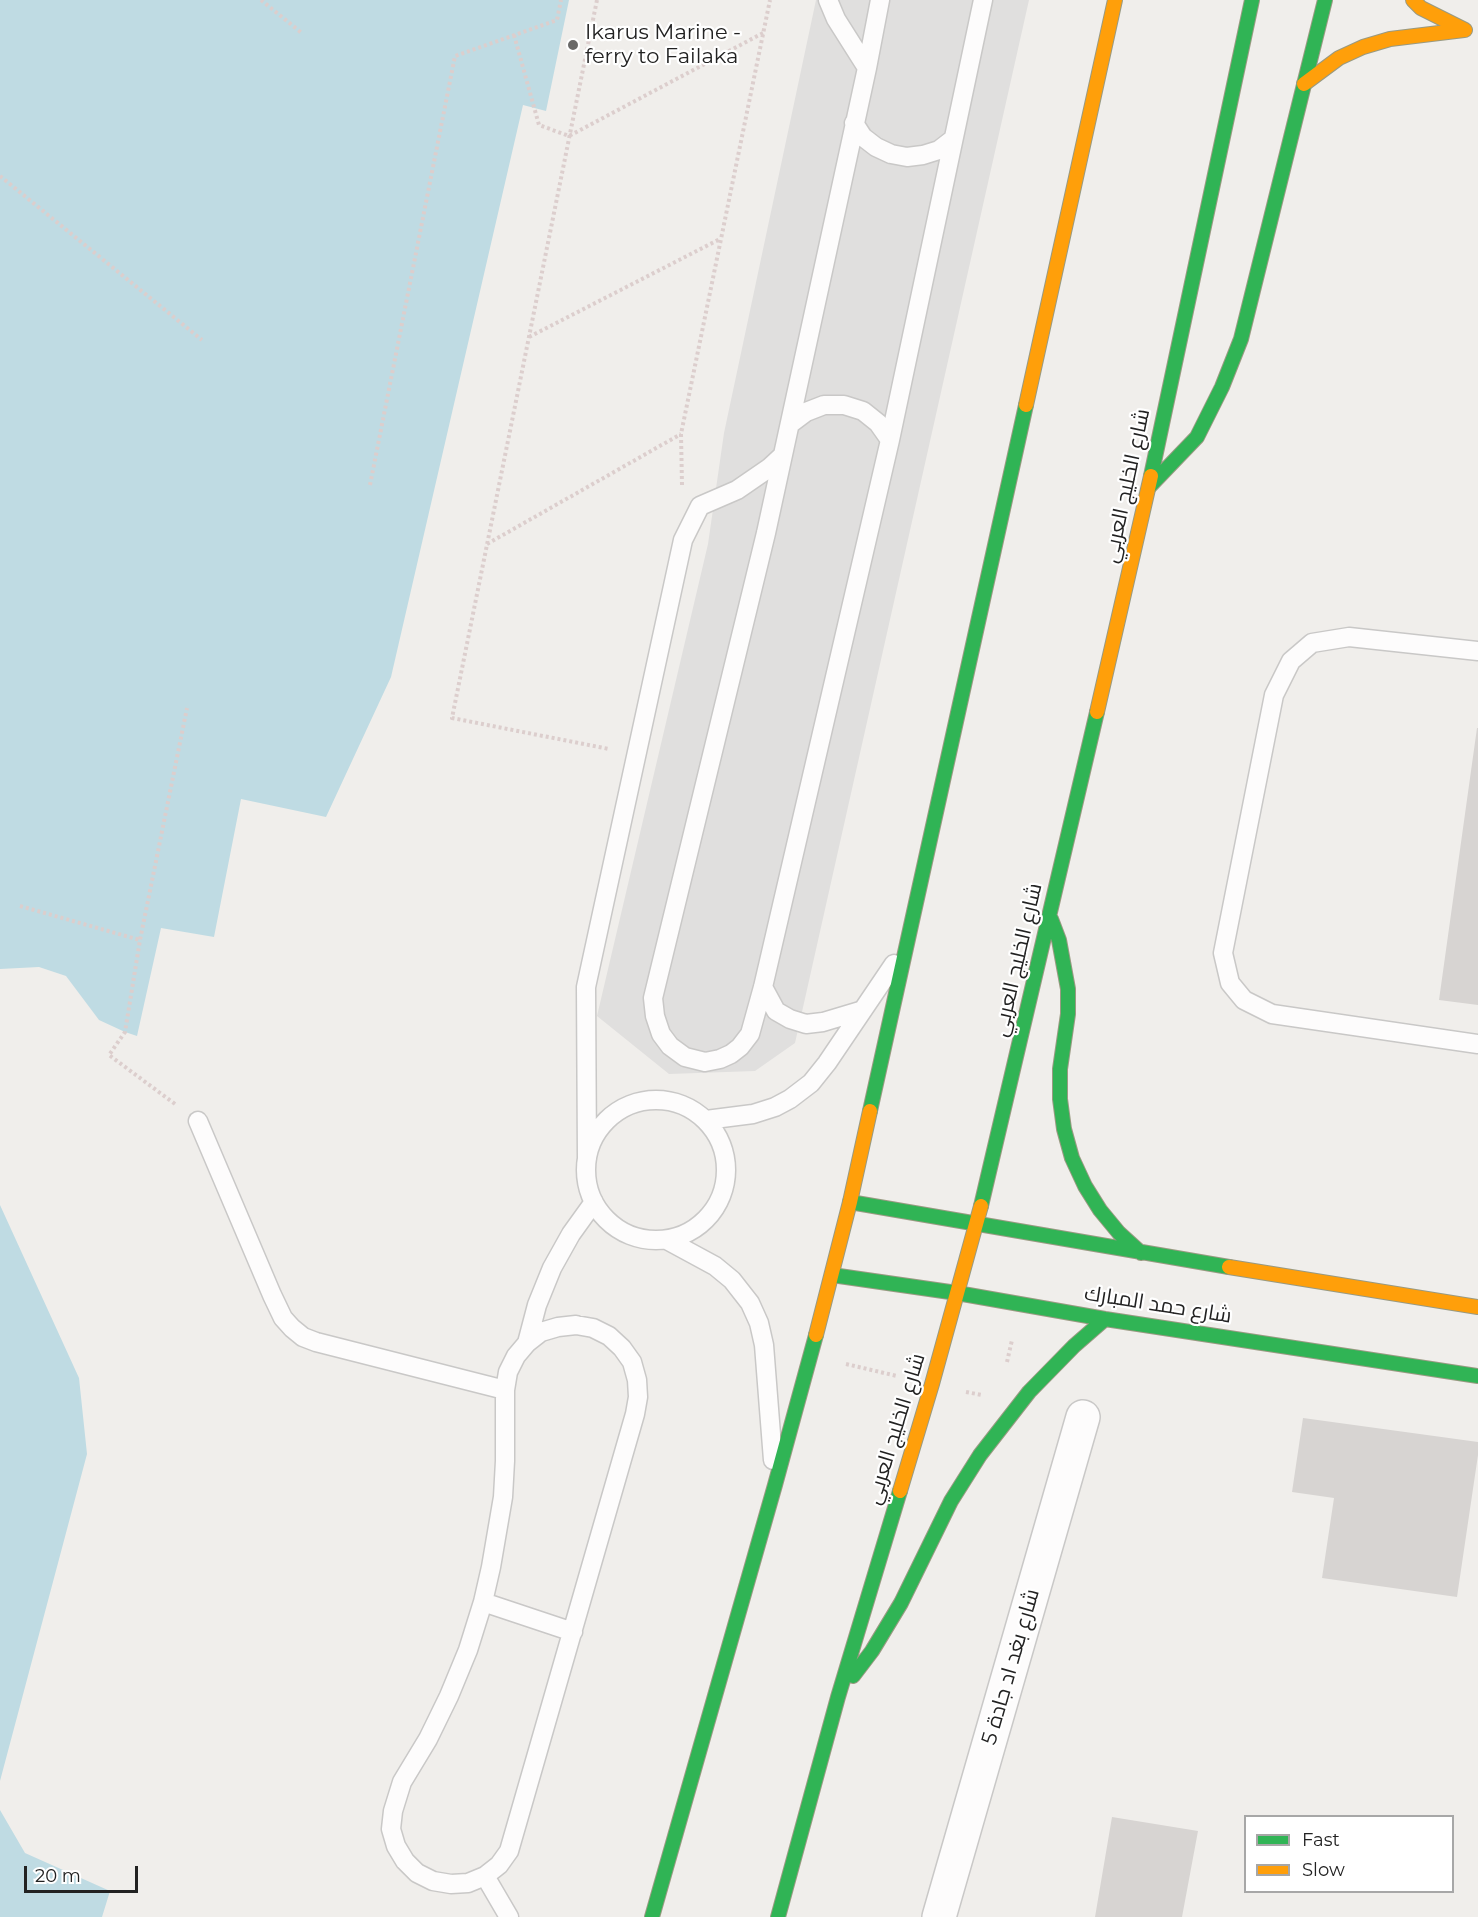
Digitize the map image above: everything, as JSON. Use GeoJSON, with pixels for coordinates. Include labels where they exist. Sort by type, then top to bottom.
{"type":"FeatureCollection","features":[{"type":"Feature","properties":{"kind":"main road"},"geometry":{"type":"LineString","coordinates":[[652,1917],[775,1485],[850,1202],[1115,0]]}},
{"type":"Feature","properties":{"kind":"main road","name":"شارع الخليج العربي"},"geometry":{"type":"LineString","coordinates":[[778,1917],[838,1697],[932,1384],[977,1223],[1149,487],[1252,0]]}},
{"type":"Feature","properties":{"kind":"main road"},"geometry":{"type":"LineString","coordinates":[[1149,487],[1197,437],[1222,387],[1241,339],[1325,0]]}},
{"type":"Feature","properties":{"kind":"main road"},"geometry":{"type":"LineString","coordinates":[[1413,0],[1421,8],[1471,32]]}},
{"type":"Feature","properties":{"kind":"main road"},"geometry":{"type":"LineString","coordinates":[[1304,84],[1339,58],[1363,46],[1390,39],[1471,32]]}},
{"type":"Feature","properties":{"kind":"main road"},"geometry":{"type":"LineString","coordinates":[[1050,916],[1059,940],[1068,989],[1068,1014],[1060,1069],[1060,1099],[1064,1129],[1072,1158],[1085,1186],[1100,1210],[1119,1233],[1141,1253]]}},
{"type":"Feature","properties":{"kind":"main road"},"geometry":{"type":"LineString","coordinates":[[850,1202],[1141,1253],[1478,1307]]}},
{"type":"Feature","properties":{"kind":"main road","name":"شارع حمد المبارك"},"geometry":{"type":"LineString","coordinates":[[832,1275],[1478,1376]]}},
{"type":"Feature","properties":{"kind":"main road"},"geometry":{"type":"LineString","coordinates":[[838,1697],[872,1651],[901,1602],[951,1501],[980,1455],[1029,1392],[1074,1346],[1105,1319]]}},
{"type":"Feature","properties":{"kind":"street","name":"شارع بغد اد جادة 5"},"geometry":{"type":"LineString","coordinates":[[939,1917],[1083,1417]]}},
{"type":"Feature","properties":{"kind":"lane"},"geometry":{"type":"LineString","coordinates":[[828,0],[867,68]]}},
{"type":"Feature","properties":{"kind":"lane"},"geometry":{"type":"LineString","coordinates":[[880,0],[766,533],[653,998],[655,1016],[661,1034],[670,1046],[685,1057],[705,1062],[725,1056],[740,1047],[750,1034],[763,987],[890,440],[983,0]]}},
{"type":"Feature","properties":{"kind":"lane"},"geometry":{"type":"LineString","coordinates":[[854,123],[863,137],[876,147],[891,154],[907,157],[939,150],[952,140]]}},
{"type":"Feature","properties":{"kind":"lane"},"geometry":{"type":"LineString","coordinates":[[790,424],[806,412],[825,405],[844,405],[863,411],[879,423],[890,440]]}},
{"type":"Feature","properties":{"kind":"lane"},"geometry":{"type":"LineString","coordinates":[[587,1159],[594,1138],[607,1120],[624,1108],[646,1101],[668,1101],[689,1107],[706,1120],[719,1138],[726,1159],[726,1181],[719,1202],[706,1220],[689,1233],[667,1240],[645,1240],[625,1233],[607,1220],[594,1202],[587,1181],[586,987],[684,540],[700,506],[737,490],[769,468],[783,455]]}},
{"type":"Feature","properties":{"kind":"lane"},"geometry":{"type":"LineString","coordinates":[[1478,651],[1349,637],[1312,644],[1291,661],[1274,695],[1223,953],[1230,983],[1244,1000],[1272,1014],[1478,1044]]}},
{"type":"Feature","properties":{"kind":"lane"},"geometry":{"type":"LineString","coordinates":[[706,1120],[753,1114],[775,1107],[811,1083],[907,945]]}},
{"type":"Feature","properties":{"kind":"lane"},"geometry":{"type":"LineString","coordinates":[[763,987],[776,1011],[806,1024],[823,1022],[863,1010]]}},
{"type":"Feature","properties":{"kind":"lane"},"geometry":{"type":"LineString","coordinates":[[198,1121],[272,1295],[283,1318],[292,1328],[303,1337],[316,1342],[505,1390]]}},
{"type":"Feature","properties":{"kind":"lane"},"geometry":{"type":"LineString","coordinates":[[527,1342],[537,1305],[552,1268],[571,1234],[594,1202]]}},
{"type":"Feature","properties":{"kind":"lane"},"geometry":{"type":"LineString","coordinates":[[667,1240],[715,1266],[732,1280],[750,1303],[759,1323],[764,1345],[775,1485]]}},
{"type":"Feature","properties":{"kind":"lane"},"geometry":{"type":"LineString","coordinates":[[576,1325],[593,1328],[609,1336],[632,1362],[637,1380],[638,1397],[509,1851],[499,1865],[484,1876],[468,1882],[451,1884],[433,1881],[417,1873],[405,1861],[396,1845],[392,1829],[393,1811],[402,1782],[428,1739],[449,1696],[468,1650],[483,1602],[503,1497],[505,1390],[508,1372],[516,1356],[527,1342],[541,1332],[558,1326],[576,1325]]}},
{"type":"Feature","properties":{"kind":"lane"},"geometry":{"type":"LineString","coordinates":[[483,1602],[573,1632]]}},
{"type":"Feature","properties":{"kind":"lane"},"geometry":{"type":"LineString","coordinates":[[484,1876],[508,1917]]}},
{"type":"Feature","properties":{"kind":"path"},"geometry":{"type":"LineString","coordinates":[[261,0],[303,34]]}},
{"type":"Feature","properties":{"kind":"path"},"geometry":{"type":"LineString","coordinates":[[370,485],[455,56],[557,20],[561,0]]}},
{"type":"Feature","properties":{"kind":"path"},"geometry":{"type":"LineString","coordinates":[[597,0],[452,718],[636,755]]}},
{"type":"Feature","properties":{"kind":"path"},"geometry":{"type":"LineString","coordinates":[[684,540],[681,434],[770,0]]}},
{"type":"Feature","properties":{"kind":"path"},"geometry":{"type":"LineString","coordinates":[[514,35],[539,125],[569,136],[763,33]]}},
{"type":"Feature","properties":{"kind":"path"},"geometry":{"type":"LineString","coordinates":[[0,176],[202,340]]}},
{"type":"Feature","properties":{"kind":"path"},"geometry":{"type":"LineString","coordinates":[[529,338],[721,239]]}},
{"type":"Feature","properties":{"kind":"path"},"geometry":{"type":"LineString","coordinates":[[487,544],[681,434]]}},
{"type":"Feature","properties":{"kind":"path"},"geometry":{"type":"LineString","coordinates":[[187,708],[140,940],[124,1032],[109,1055],[198,1121]]}},
{"type":"Feature","properties":{"kind":"path"},"geometry":{"type":"LineString","coordinates":[[21,906],[140,940]]}},
{"type":"Feature","properties":{"kind":"shaded area"},"geometry":{"type":"Polygon","coordinates":[[[816,0],[1029,0],[795,1043],[755,1071],[669,1074],[597,1016],[708,544],[724,433],[816,0]]]}},
{"type":"Feature","properties":{"kind":"water"},"geometry":{"type":"Polygon","coordinates":[[[0,0],[569,0],[546,111],[523,105],[391,677],[326,817],[241,799],[214,937],[161,928],[137,1036],[99,1020],[66,976],[39,967],[0,969],[0,0]]]}},
{"type":"Feature","properties":{"kind":"water"},"geometry":{"type":"Polygon","coordinates":[[[0,1205],[79,1378],[87,1454],[0,1781],[0,1205]]]}},
{"type":"Feature","properties":{"kind":"water"},"geometry":{"type":"Polygon","coordinates":[[[0,1810],[25,1853],[110,1891],[102,1917],[0,1917],[0,1810]]]}},
{"type":"Feature","properties":{"kind":"building"},"geometry":{"type":"Polygon","coordinates":[[[1478,728],[1478,1005],[1439,1000],[1478,728]]]}},
{"type":"Feature","properties":{"kind":"building"},"geometry":{"type":"Polygon","coordinates":[[[1303,1418],[1478,1442],[1457,1597],[1322,1578],[1334,1498],[1292,1492],[1303,1418]]]}},
{"type":"Feature","properties":{"kind":"building"},"geometry":{"type":"Polygon","coordinates":[[[1112,1817],[1198,1831],[1182,1917],[1095,1917],[1112,1817]]]}},
{"type":"Feature","properties":{"kind":"traffic: fast"},"geometry":{"type":"LineString","coordinates":[[1151,476],[1252,0]]}},
{"type":"Feature","properties":{"kind":"traffic: fast"},"geometry":{"type":"LineString","coordinates":[[1149,487],[1197,437],[1222,387],[1241,339],[1325,0]]}},
{"type":"Feature","properties":{"kind":"traffic: fast"},"geometry":{"type":"LineString","coordinates":[[870,1111],[1026,405]]}},
{"type":"Feature","properties":{"kind":"traffic: fast"},"geometry":{"type":"LineString","coordinates":[[981,1206],[1097,712]]}},
{"type":"Feature","properties":{"kind":"traffic: fast"},"geometry":{"type":"LineString","coordinates":[[1051,919],[1059,940],[1068,989],[1068,1014],[1060,1069],[1060,1099],[1064,1129],[1072,1158],[1085,1186],[1100,1210],[1119,1233],[1141,1253]]}},
{"type":"Feature","properties":{"kind":"traffic: fast"},"geometry":{"type":"LineString","coordinates":[[850,1202],[1229,1267]]}},
{"type":"Feature","properties":{"kind":"traffic: fast"},"geometry":{"type":"LineString","coordinates":[[832,1275],[1478,1376]]}},
{"type":"Feature","properties":{"kind":"traffic: fast"},"geometry":{"type":"LineString","coordinates":[[853,1676],[872,1651],[901,1603],[951,1501],[980,1455],[1029,1392],[1074,1346],[1105,1319]]}},
{"type":"Feature","properties":{"kind":"traffic: fast"},"geometry":{"type":"LineString","coordinates":[[652,1917],[816,1335]]}},
{"type":"Feature","properties":{"kind":"traffic: fast"},"geometry":{"type":"LineString","coordinates":[[778,1917],[838,1697],[900,1491]]}},
{"type":"Feature","properties":{"kind":"traffic: slow"},"geometry":{"type":"LineString","coordinates":[[1026,405],[1115,0]]}},
{"type":"Feature","properties":{"kind":"traffic: slow"},"geometry":{"type":"LineString","coordinates":[[1413,0],[1421,8],[1465,30]]}},
{"type":"Feature","properties":{"kind":"traffic: slow"},"geometry":{"type":"LineString","coordinates":[[1304,84],[1339,58],[1363,47],[1390,39],[1464,30]]}},
{"type":"Feature","properties":{"kind":"traffic: slow"},"geometry":{"type":"LineString","coordinates":[[1097,712],[1151,476]]}},
{"type":"Feature","properties":{"kind":"traffic: slow"},"geometry":{"type":"LineString","coordinates":[[816,1335],[850,1202],[870,1111]]}},
{"type":"Feature","properties":{"kind":"traffic: slow"},"geometry":{"type":"LineString","coordinates":[[900,1491],[981,1206]]}},
{"type":"Feature","properties":{"kind":"traffic: slow"},"geometry":{"type":"LineString","coordinates":[[1229,1267],[1478,1307]]}},
{"type":"Feature","properties":{"kind":"place","name":"Ikarus Marine - ferry to Failaka"},"geometry":{"type":"Point","coordinates":[573,45]}}]}
